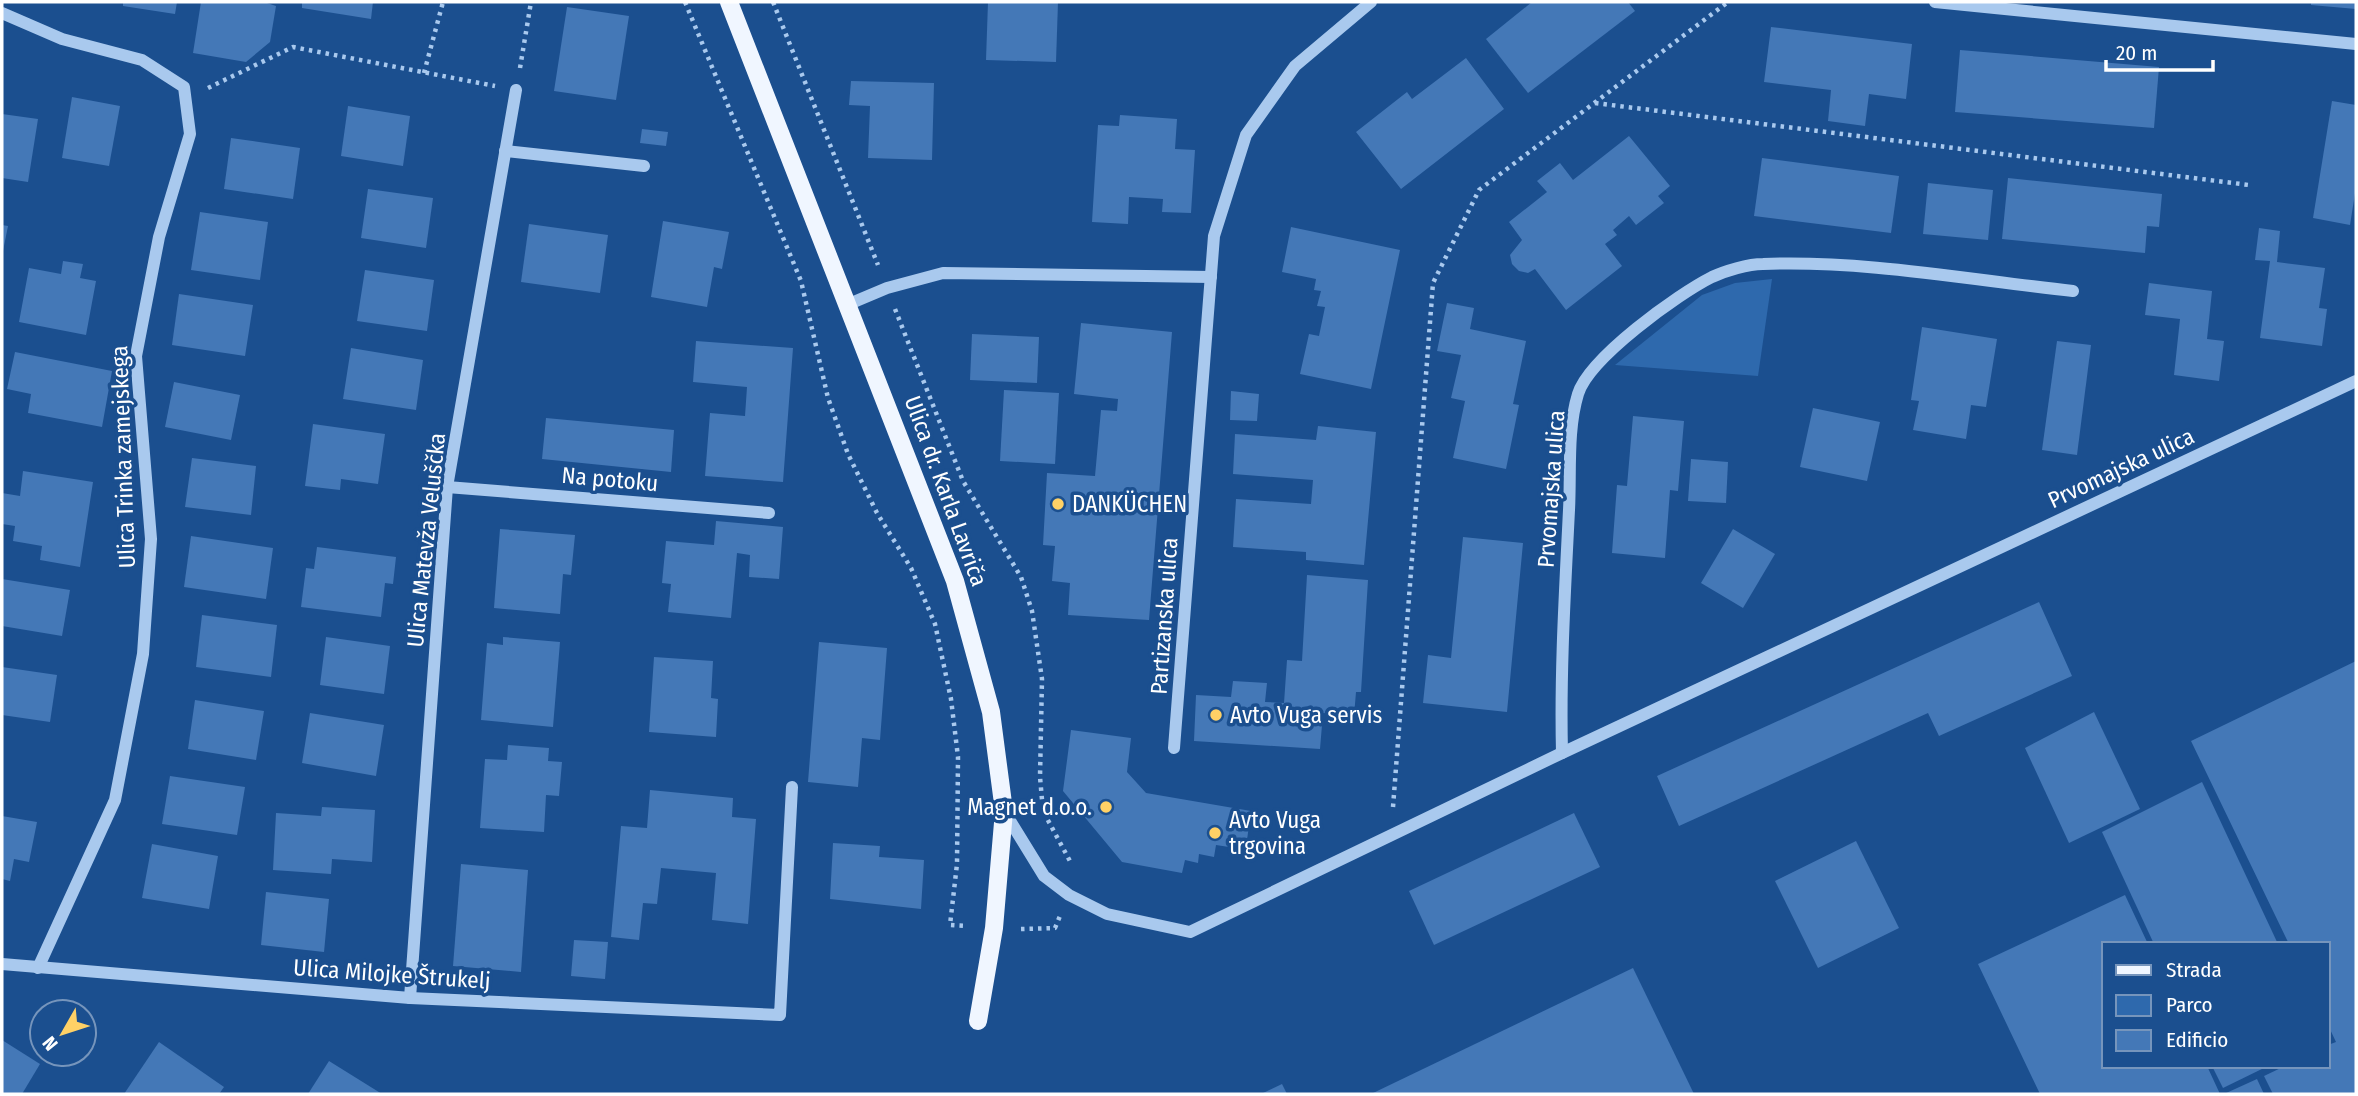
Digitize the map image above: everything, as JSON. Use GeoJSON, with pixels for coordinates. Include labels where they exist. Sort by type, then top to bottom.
{"type":"FeatureCollection","features":[{"type":"Feature","properties":{"kind":"main road","name":"Ulica dr. Karla Lavriča"},"geometry":{"type":"LineString","coordinates":[[729,2],[955,581],[991,712],[1004,811],[994,928],[978,1021]]}},
{"type":"Feature","properties":{"kind":"street","name":"Partizanska ulica"},"geometry":{"type":"LineString","coordinates":[[1174,748],[1214,236],[1246,135],[1295,66],[1371,2]]}},
{"type":"Feature","properties":{"kind":"street"},"geometry":{"type":"LineString","coordinates":[[1935,2],[2356,44]]}},
{"type":"Feature","properties":{"kind":"street"},"geometry":{"type":"LineString","coordinates":[[2,13],[62,39],[142,60],[184,87],[186,99]]}},
{"type":"Feature","properties":{"kind":"street","name":"Ulica Matevža Veluščka"},"geometry":{"type":"LineString","coordinates":[[410,998],[447,488],[516,90]]}},
{"type":"Feature","properties":{"kind":"street","name":"Ulica Trinka zamejskega"},"geometry":{"type":"LineString","coordinates":[[38,968],[115,800],[143,654],[151,539],[136,356],[159,237],[190,134],[186,99]]}},
{"type":"Feature","properties":{"kind":"street"},"geometry":{"type":"LineString","coordinates":[[505,151],[644,166]]}},
{"type":"Feature","properties":{"kind":"street","name":"Prvomajska ulica"},"geometry":{"type":"LineString","coordinates":[[1562,753],[1562,669],[1578,393],[1598,363],[1616,346],[1692,288],[1714,276],[1760,264],[1863,268],[2073,291]]}},
{"type":"Feature","properties":{"kind":"street"},"geometry":{"type":"LineString","coordinates":[[849,304],[887,288],[943,273],[1211,277]]}},
{"type":"Feature","properties":{"kind":"street","name":"Prvomajska ulica"},"geometry":{"type":"LineString","coordinates":[[1004,811],[1044,876],[1069,895],[1107,914],[1190,932],[1562,753],[2356,381]]}},
{"type":"Feature","properties":{"kind":"street","name":"Na potoku"},"geometry":{"type":"LineString","coordinates":[[447,488],[769,513]]}},
{"type":"Feature","properties":{"kind":"street","name":"Ulica Milojke Štrukelj"},"geometry":{"type":"LineString","coordinates":[[2,964],[410,998],[780,1015],[792,786]]}},
{"type":"Feature","properties":{"kind":"path"},"geometry":{"type":"LineString","coordinates":[[424,73],[443,2]]}},
{"type":"Feature","properties":{"kind":"path"},"geometry":{"type":"LineString","coordinates":[[186,99],[293,47],[516,90],[531,2]]}},
{"type":"Feature","properties":{"kind":"path"},"geometry":{"type":"LineString","coordinates":[[685,2],[801,281],[828,398],[848,454],[877,513],[911,568],[935,624],[951,699],[958,757],[957,864],[950,925]]}},
{"type":"Feature","properties":{"kind":"path"},"geometry":{"type":"LineString","coordinates":[[774,2],[963,481],[1021,577],[1032,611],[1042,679],[1040,777],[1043,811],[1076,871]]}},
{"type":"Feature","properties":{"kind":"path"},"geometry":{"type":"LineString","coordinates":[[1391,834],[1433,283],[1479,190],[1728,2]]}},
{"type":"Feature","properties":{"kind":"path"},"geometry":{"type":"LineString","coordinates":[[1594,103],[2249,185]]}},
{"type":"Feature","properties":{"kind":"green space"},"geometry":{"type":"Polygon","coordinates":[[[1772,279],[1758,376],[1615,365],[1702,295],[1735,283],[1772,279]]]}},
{"type":"Feature","properties":{"kind":"building"},"geometry":{"type":"Polygon","coordinates":[[[123,2],[177,2],[175,14],[123,6],[123,2]]]}},
{"type":"Feature","properties":{"kind":"building"},"geometry":{"type":"Polygon","coordinates":[[[201,2],[264,2],[276,6],[270,42],[246,62],[193,53],[201,2]]]}},
{"type":"Feature","properties":{"kind":"building"},"geometry":{"type":"Polygon","coordinates":[[[302,2],[373,2],[371,19],[302,8],[302,2]]]}},
{"type":"Feature","properties":{"kind":"building"},"geometry":{"type":"Polygon","coordinates":[[[988,2],[1058,2],[1056,62],[986,60],[988,2]]]}},
{"type":"Feature","properties":{"kind":"building"},"geometry":{"type":"Polygon","coordinates":[[[1532,2],[1628,2],[1635,11],[1528,93],[1486,39],[1532,2]]]}},
{"type":"Feature","properties":{"kind":"building"},"geometry":{"type":"Polygon","coordinates":[[[2311,2],[2356,2],[2356,9],[2311,5],[2311,2]]]}},
{"type":"Feature","properties":{"kind":"building"},"geometry":{"type":"Polygon","coordinates":[[[567,7],[629,16],[616,100],[554,91],[567,7]]]}},
{"type":"Feature","properties":{"kind":"building"},"geometry":{"type":"Polygon","coordinates":[[[1771,27],[1912,44],[1906,99],[1869,94],[1865,126],[1828,121],[1831,90],[1764,82],[1771,27]]]}},
{"type":"Feature","properties":{"kind":"building"},"geometry":{"type":"Polygon","coordinates":[[[1960,50],[2159,67],[2154,128],[1955,112],[1960,50]]]}},
{"type":"Feature","properties":{"kind":"building"},"geometry":{"type":"Polygon","coordinates":[[[1466,58],[1504,109],[1401,189],[1356,132],[1407,92],[1412,99],[1466,58]]]}},
{"type":"Feature","properties":{"kind":"building"},"geometry":{"type":"Polygon","coordinates":[[[851,81],[934,83],[932,160],[868,158],[870,106],[849,105],[851,81]]]}},
{"type":"Feature","properties":{"kind":"building"},"geometry":{"type":"Polygon","coordinates":[[[72,97],[120,106],[109,166],[62,158],[72,97]]]}},
{"type":"Feature","properties":{"kind":"building"},"geometry":{"type":"Polygon","coordinates":[[[2332,101],[2356,105],[2356,187],[2350,225],[2313,218],[2332,101]]]}},
{"type":"Feature","properties":{"kind":"building"},"geometry":{"type":"Polygon","coordinates":[[[348,106],[410,116],[403,166],[341,156],[348,106]]]}},
{"type":"Feature","properties":{"kind":"building"},"geometry":{"type":"Polygon","coordinates":[[[2,114],[38,119],[28,182],[2,178],[2,114]]]}},
{"type":"Feature","properties":{"kind":"building"},"geometry":{"type":"Polygon","coordinates":[[[1120,115],[1177,119],[1175,149],[1195,150],[1191,213],[1162,212],[1163,199],[1129,197],[1128,224],[1092,222],[1098,125],[1119,126],[1120,115]]]}},
{"type":"Feature","properties":{"kind":"building"},"geometry":{"type":"Polygon","coordinates":[[[642,129],[668,132],[666,146],[640,143],[642,129]]]}},
{"type":"Feature","properties":{"kind":"building"},"geometry":{"type":"Polygon","coordinates":[[[1629,136],[1670,186],[1658,196],[1664,203],[1636,225],[1629,216],[1613,230],[1617,235],[1605,244],[1622,266],[1566,310],[1535,269],[1528,273],[1519,271],[1512,264],[1510,255],[1522,240],[1509,222],[1547,192],[1537,181],[1560,163],[1573,180],[1629,136]]]}},
{"type":"Feature","properties":{"kind":"building"},"geometry":{"type":"Polygon","coordinates":[[[231,138],[300,148],[293,199],[224,189],[231,138]]]}},
{"type":"Feature","properties":{"kind":"building"},"geometry":{"type":"Polygon","coordinates":[[[1762,158],[1899,176],[1891,233],[1754,216],[1762,158]]]}},
{"type":"Feature","properties":{"kind":"building"},"geometry":{"type":"Polygon","coordinates":[[[2008,178],[2162,194],[2159,227],[2147,226],[2145,253],[2002,239],[2008,178]]]}},
{"type":"Feature","properties":{"kind":"building"},"geometry":{"type":"Polygon","coordinates":[[[1928,183],[1993,190],[1988,240],[1923,234],[1928,183]]]}},
{"type":"Feature","properties":{"kind":"building"},"geometry":{"type":"Polygon","coordinates":[[[368,189],[433,198],[426,248],[361,238],[368,189]]]}},
{"type":"Feature","properties":{"kind":"building"},"geometry":{"type":"Polygon","coordinates":[[[200,212],[268,222],[260,280],[191,270],[200,212]]]}},
{"type":"Feature","properties":{"kind":"building"},"geometry":{"type":"Polygon","coordinates":[[[663,221],[729,232],[722,269],[714,267],[707,307],[651,297],[663,221]]]}},
{"type":"Feature","properties":{"kind":"building"},"geometry":{"type":"Polygon","coordinates":[[[529,224],[608,235],[600,293],[521,282],[529,224]]]}},
{"type":"Feature","properties":{"kind":"building"},"geometry":{"type":"Polygon","coordinates":[[[2,225],[8,226],[3,251],[2,251],[2,225]]]}},
{"type":"Feature","properties":{"kind":"building"},"geometry":{"type":"Polygon","coordinates":[[[1291,227],[1400,250],[1371,389],[1300,374],[1309,334],[1319,336],[1325,307],[1317,306],[1321,291],[1314,290],[1316,279],[1282,272],[1291,227]]]}},
{"type":"Feature","properties":{"kind":"building"},"geometry":{"type":"Polygon","coordinates":[[[2259,228],[2280,231],[2277,262],[2325,268],[2319,308],[2327,309],[2322,346],[2260,338],[2270,261],[2255,260],[2259,228]]]}},
{"type":"Feature","properties":{"kind":"building"},"geometry":{"type":"Polygon","coordinates":[[[63,261],[83,264],[80,278],[96,281],[86,335],[19,322],[29,268],[61,274],[63,261]]]}},
{"type":"Feature","properties":{"kind":"building"},"geometry":{"type":"Polygon","coordinates":[[[365,270],[434,280],[427,331],[357,321],[365,270]]]}},
{"type":"Feature","properties":{"kind":"building"},"geometry":{"type":"Polygon","coordinates":[[[2149,283],[2212,291],[2207,339],[2224,341],[2219,381],[2174,375],[2180,319],[2145,315],[2149,283]]]}},
{"type":"Feature","properties":{"kind":"building"},"geometry":{"type":"Polygon","coordinates":[[[179,294],[253,305],[245,356],[172,345],[179,294]]]}},
{"type":"Feature","properties":{"kind":"building"},"geometry":{"type":"Polygon","coordinates":[[[1447,303],[1474,308],[1470,329],[1526,341],[1513,404],[1519,405],[1506,469],[1453,458],[1465,401],[1451,398],[1461,355],[1437,351],[1447,303]]]}},
{"type":"Feature","properties":{"kind":"building"},"geometry":{"type":"Polygon","coordinates":[[[1081,323],[1172,332],[1149,620],[1068,615],[1070,583],[1052,581],[1055,546],[1043,545],[1047,473],[1095,476],[1101,410],[1117,411],[1118,399],[1074,394],[1081,323]]]}},
{"type":"Feature","properties":{"kind":"building"},"geometry":{"type":"Polygon","coordinates":[[[1922,327],[1997,339],[1986,407],[1971,405],[1966,439],[1913,430],[1919,401],[1911,400],[1922,327]]]}},
{"type":"Feature","properties":{"kind":"building"},"geometry":{"type":"Polygon","coordinates":[[[972,334],[1039,337],[1037,383],[970,380],[972,334]]]}},
{"type":"Feature","properties":{"kind":"building"},"geometry":{"type":"Polygon","coordinates":[[[696,341],[793,348],[783,482],[705,476],[710,413],[745,416],[747,387],[693,382],[696,341]]]}},
{"type":"Feature","properties":{"kind":"building"},"geometry":{"type":"Polygon","coordinates":[[[2057,341],[2091,345],[2077,455],[2042,450],[2057,341]]]}},
{"type":"Feature","properties":{"kind":"building"},"geometry":{"type":"Polygon","coordinates":[[[351,348],[423,360],[416,410],[343,399],[351,348]]]}},
{"type":"Feature","properties":{"kind":"building"},"geometry":{"type":"Polygon","coordinates":[[[15,352],[112,371],[102,427],[28,413],[31,394],[7,389],[15,352]]]}},
{"type":"Feature","properties":{"kind":"building"},"geometry":{"type":"Polygon","coordinates":[[[174,382],[240,395],[231,440],[165,427],[174,382]]]}},
{"type":"Feature","properties":{"kind":"building"},"geometry":{"type":"Polygon","coordinates":[[[1004,390],[1059,393],[1055,464],[1000,461],[1004,390]]]}},
{"type":"Feature","properties":{"kind":"building"},"geometry":{"type":"Polygon","coordinates":[[[1231,391],[1259,394],[1257,421],[1230,420],[1231,391]]]}},
{"type":"Feature","properties":{"kind":"building"},"geometry":{"type":"Polygon","coordinates":[[[1813,408],[1880,422],[1867,481],[1800,467],[1813,408]]]}},
{"type":"Feature","properties":{"kind":"building"},"geometry":{"type":"Polygon","coordinates":[[[1633,416],[1684,421],[1678,491],[1670,490],[1665,558],[1612,553],[1617,485],[1627,486],[1633,416]]]}},
{"type":"Feature","properties":{"kind":"building"},"geometry":{"type":"Polygon","coordinates":[[[546,418],[674,430],[671,472],[542,459],[546,418]]]}},
{"type":"Feature","properties":{"kind":"building"},"geometry":{"type":"Polygon","coordinates":[[[313,424],[385,434],[378,484],[341,479],[340,490],[305,486],[313,424]]]}},
{"type":"Feature","properties":{"kind":"building"},"geometry":{"type":"Polygon","coordinates":[[[1318,426],[1376,432],[1364,565],[1306,560],[1306,552],[1233,547],[1236,499],[1311,504],[1313,480],[1233,474],[1235,434],[1316,440],[1318,426]]]}},
{"type":"Feature","properties":{"kind":"building"},"geometry":{"type":"Polygon","coordinates":[[[192,458],[256,466],[251,515],[185,507],[192,458]]]}},
{"type":"Feature","properties":{"kind":"building"},"geometry":{"type":"Polygon","coordinates":[[[1691,459],[1728,462],[1726,503],[1688,501],[1691,459]]]}},
{"type":"Feature","properties":{"kind":"building"},"geometry":{"type":"Polygon","coordinates":[[[23,471],[93,482],[80,567],[40,560],[42,546],[13,541],[15,526],[2,524],[2,493],[20,496],[23,471]]]}},
{"type":"Feature","properties":{"kind":"building"},"geometry":{"type":"Polygon","coordinates":[[[716,521],[783,527],[779,579],[749,577],[750,555],[737,553],[731,618],[668,612],[671,584],[662,583],[666,541],[714,545],[716,521]]]}},
{"type":"Feature","properties":{"kind":"building"},"geometry":{"type":"Polygon","coordinates":[[[500,529],[575,535],[571,575],[563,574],[560,614],[494,608],[500,529]]]}},
{"type":"Feature","properties":{"kind":"building"},"geometry":{"type":"Polygon","coordinates":[[[1733,529],[1775,554],[1743,608],[1701,583],[1733,529]]]}},
{"type":"Feature","properties":{"kind":"building"},"geometry":{"type":"Polygon","coordinates":[[[191,536],[273,548],[266,599],[184,587],[191,536]]]}},
{"type":"Feature","properties":{"kind":"building"},"geometry":{"type":"Polygon","coordinates":[[[1463,537],[1523,543],[1507,712],[1423,703],[1428,655],[1451,658],[1463,537]]]}},
{"type":"Feature","properties":{"kind":"building"},"geometry":{"type":"Polygon","coordinates":[[[317,547],[396,557],[393,584],[385,583],[381,617],[301,607],[306,568],[314,569],[317,547]]]}},
{"type":"Feature","properties":{"kind":"building"},"geometry":{"type":"Polygon","coordinates":[[[1307,575],[1368,580],[1361,692],[1356,692],[1354,716],[1323,713],[1320,749],[1194,741],[1196,695],[1231,697],[1233,681],[1267,683],[1265,702],[1284,703],[1287,660],[1302,661],[1307,575]]]}},
{"type":"Feature","properties":{"kind":"building"},"geometry":{"type":"Polygon","coordinates":[[[2,579],[70,590],[62,636],[2,626],[2,579]]]}},
{"type":"Feature","properties":{"kind":"building"},"geometry":{"type":"Polygon","coordinates":[[[2039,602],[2072,676],[1939,736],[1928,713],[1679,826],[1657,776],[2039,602]]]}},
{"type":"Feature","properties":{"kind":"building"},"geometry":{"type":"Polygon","coordinates":[[[202,615],[277,625],[271,677],[196,667],[202,615]]]}},
{"type":"Feature","properties":{"kind":"building"},"geometry":{"type":"Polygon","coordinates":[[[326,637],[390,646],[384,694],[320,685],[326,637]]]}},
{"type":"Feature","properties":{"kind":"building"},"geometry":{"type":"Polygon","coordinates":[[[503,637],[560,642],[553,727],[481,720],[487,643],[503,645],[503,637]]]}},
{"type":"Feature","properties":{"kind":"building"},"geometry":{"type":"Polygon","coordinates":[[[819,642],[887,648],[880,740],[862,738],[858,787],[808,782],[819,642]]]}},
{"type":"Feature","properties":{"kind":"building"},"geometry":{"type":"Polygon","coordinates":[[[654,657],[713,661],[711,698],[718,699],[716,737],[649,732],[654,657]]]}},
{"type":"Feature","properties":{"kind":"building"},"geometry":{"type":"Polygon","coordinates":[[[2356,661],[2356,1094],[2273,1094],[2264,1076],[2281,1068],[2330,1068],[2330,1044],[2336,1042],[2330,1029],[2330,942],[2288,942],[2191,741],[2356,661]]]}},
{"type":"Feature","properties":{"kind":"building"},"geometry":{"type":"Polygon","coordinates":[[[2,667],[57,675],[50,722],[2,715],[2,667]]]}},
{"type":"Feature","properties":{"kind":"building"},"geometry":{"type":"Polygon","coordinates":[[[195,700],[264,711],[256,760],[188,749],[195,700]]]}},
{"type":"Feature","properties":{"kind":"building"},"geometry":{"type":"Polygon","coordinates":[[[2094,712],[2140,809],[2069,843],[2025,748],[2094,712]]]}},
{"type":"Feature","properties":{"kind":"building"},"geometry":{"type":"Polygon","coordinates":[[[310,713],[384,725],[376,776],[302,763],[310,713]]]}},
{"type":"Feature","properties":{"kind":"building"},"geometry":{"type":"Polygon","coordinates":[[[1071,730],[1131,738],[1127,772],[1146,793],[1251,811],[1247,840],[1230,837],[1229,847],[1216,845],[1214,857],[1199,854],[1198,863],[1185,860],[1182,873],[1122,862],[1063,791],[1071,730]]]}},
{"type":"Feature","properties":{"kind":"building"},"geometry":{"type":"Polygon","coordinates":[[[508,745],[549,748],[548,761],[562,762],[559,796],[546,795],[544,832],[480,828],[485,759],[507,760],[508,745]]]}},
{"type":"Feature","properties":{"kind":"building"},"geometry":{"type":"Polygon","coordinates":[[[170,776],[245,787],[237,835],[162,824],[170,776]]]}},
{"type":"Feature","properties":{"kind":"building"},"geometry":{"type":"Polygon","coordinates":[[[2202,782],[2277,942],[2153,942],[2102,832],[2202,782]]]}},
{"type":"Feature","properties":{"kind":"building"},"geometry":{"type":"Polygon","coordinates":[[[650,790],[733,798],[732,817],[756,819],[748,924],[712,920],[716,873],[661,868],[657,904],[643,903],[639,940],[611,937],[621,826],[647,828],[650,790]]]}},
{"type":"Feature","properties":{"kind":"building"},"geometry":{"type":"Polygon","coordinates":[[[322,807],[375,810],[372,862],[332,859],[331,874],[273,870],[276,813],[321,816],[322,807]]]}},
{"type":"Feature","properties":{"kind":"building"},"geometry":{"type":"Polygon","coordinates":[[[1574,813],[1600,867],[1434,945],[1409,891],[1574,813]]]}},
{"type":"Feature","properties":{"kind":"building"},"geometry":{"type":"Polygon","coordinates":[[[2,816],[37,822],[29,862],[14,859],[10,881],[2,879],[2,816]]]}},
{"type":"Feature","properties":{"kind":"building"},"geometry":{"type":"Polygon","coordinates":[[[1856,841],[1899,928],[1818,968],[1775,881],[1856,841]]]}},
{"type":"Feature","properties":{"kind":"building"},"geometry":{"type":"Polygon","coordinates":[[[833,843],[880,846],[879,857],[924,860],[921,909],[830,899],[833,843]]]}},
{"type":"Feature","properties":{"kind":"building"},"geometry":{"type":"Polygon","coordinates":[[[152,844],[218,856],[209,909],[142,898],[152,844]]]}},
{"type":"Feature","properties":{"kind":"building"},"geometry":{"type":"Polygon","coordinates":[[[461,864],[528,870],[521,972],[453,966],[461,864]]]}},
{"type":"Feature","properties":{"kind":"building"},"geometry":{"type":"Polygon","coordinates":[[[266,892],[329,899],[324,952],[261,945],[266,892]]]}},
{"type":"Feature","properties":{"kind":"building"},"geometry":{"type":"Polygon","coordinates":[[[2125,895],[2147,942],[2102,942],[2102,1068],[2208,1068],[2220,1094],[2040,1094],[1978,964],[2125,895]]]}},
{"type":"Feature","properties":{"kind":"building"},"geometry":{"type":"Polygon","coordinates":[[[574,940],[608,942],[605,979],[571,976],[574,940]]]}},
{"type":"Feature","properties":{"kind":"building"},"geometry":{"type":"Polygon","coordinates":[[[1633,968],[1694,1094],[1371,1094],[1633,968]]]}},
{"type":"Feature","properties":{"kind":"building"},"geometry":{"type":"Polygon","coordinates":[[[2,1040],[28,1056],[28,1068],[38,1068],[22,1094],[2,1094],[2,1040]]]}},
{"type":"Feature","properties":{"kind":"building"},"geometry":{"type":"Polygon","coordinates":[[[159,1042],[224,1087],[219,1094],[124,1094],[159,1042]]]}},
{"type":"Feature","properties":{"kind":"building"},"geometry":{"type":"Polygon","coordinates":[[[329,1061],[382,1094],[308,1094],[329,1061]]]}},
{"type":"Feature","properties":{"kind":"building"},"geometry":{"type":"Polygon","coordinates":[[[2213,1068],[2264,1068],[2223,1088],[2213,1068]]]}},
{"type":"Feature","properties":{"kind":"building"},"geometry":{"type":"Polygon","coordinates":[[[2257,1079],[2264,1094],[2224,1094],[2257,1079]]]}},
{"type":"Feature","properties":{"kind":"building"},"geometry":{"type":"Polygon","coordinates":[[[1282,1084],[1287,1094],[1261,1094],[1282,1084]]]}},
{"type":"Feature","properties":{"kind":"place","name":"DANKÜCHEN"},"geometry":{"type":"Point","coordinates":[1058,504]}},
{"type":"Feature","properties":{"kind":"place","name":"Avto Vuga servis"},"geometry":{"type":"Point","coordinates":[1216,715]}},
{"type":"Feature","properties":{"kind":"place","name":"Magnet d.o.o."},"geometry":{"type":"Point","coordinates":[1106,807]}},
{"type":"Feature","properties":{"kind":"place","name":"Avto Vuga trgovina"},"geometry":{"type":"Point","coordinates":[1215,833]}}]}
